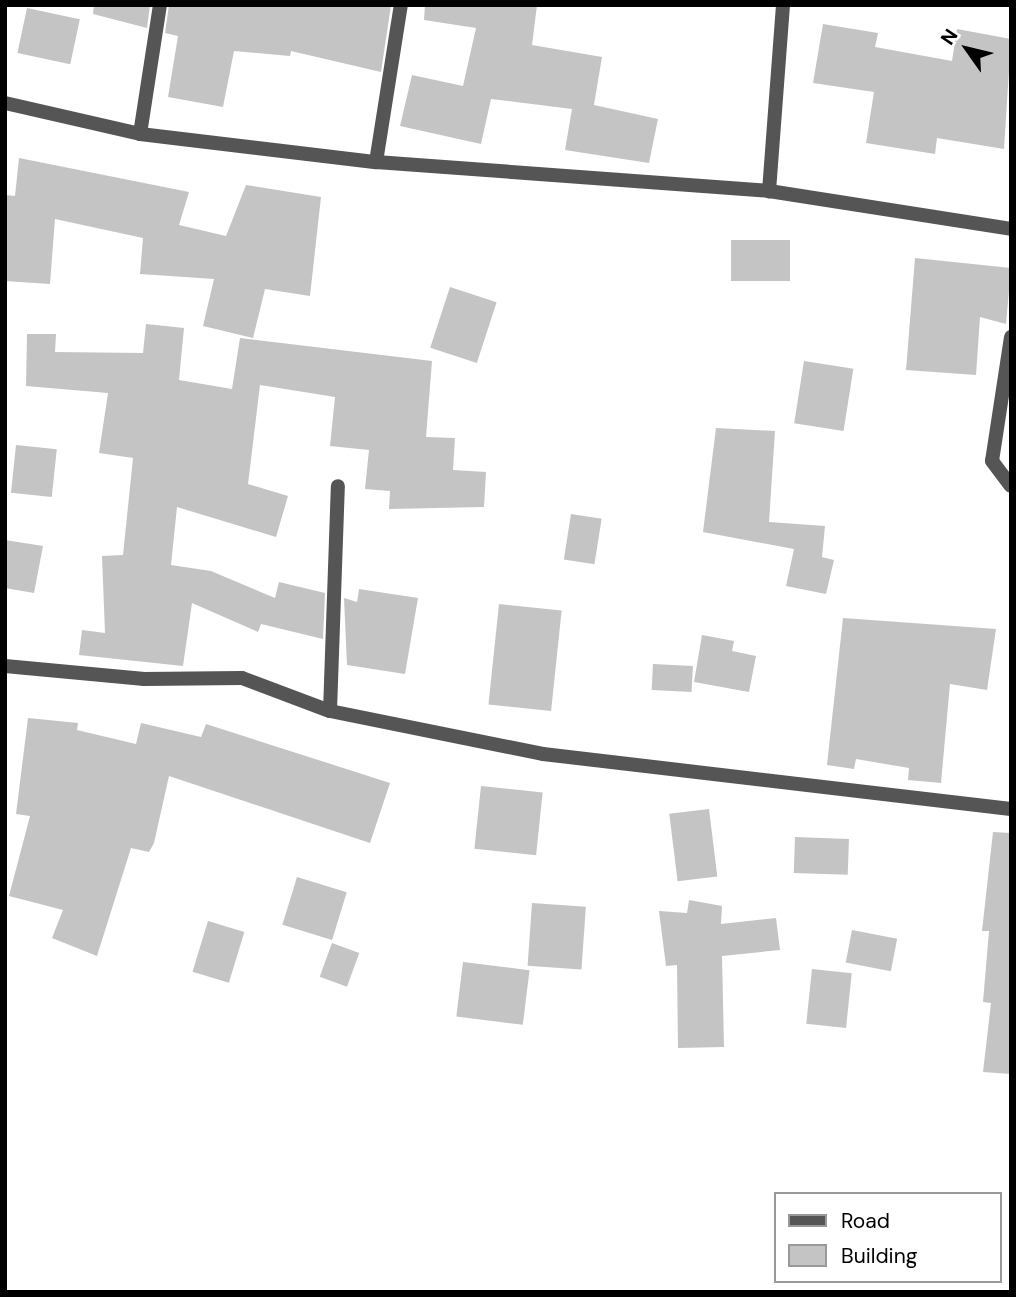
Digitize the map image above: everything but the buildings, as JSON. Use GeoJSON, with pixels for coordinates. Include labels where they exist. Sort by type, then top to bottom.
{"type":"FeatureCollection","features":[{"type":"Feature","properties":{"kind":"street"},"geometry":{"type":"LineString","coordinates":[[140,134],[160,5]]}},
{"type":"Feature","properties":{"kind":"street"},"geometry":{"type":"LineString","coordinates":[[376,162],[401,5]]}},
{"type":"Feature","properties":{"kind":"street"},"geometry":{"type":"LineString","coordinates":[[769,191],[783,5]]}},
{"type":"Feature","properties":{"kind":"street"},"geometry":{"type":"LineString","coordinates":[[5,103],[140,134],[376,162],[769,191],[1011,229]]}},
{"type":"Feature","properties":{"kind":"street"},"geometry":{"type":"LineString","coordinates":[[1011,337],[992,461],[1011,486]]}},
{"type":"Feature","properties":{"kind":"street"},"geometry":{"type":"LineString","coordinates":[[330,710],[338,486]]}},
{"type":"Feature","properties":{"kind":"street"},"geometry":{"type":"LineString","coordinates":[[5,666],[144,679],[242,678],[330,710],[543,754],[1011,809]]}}]}
